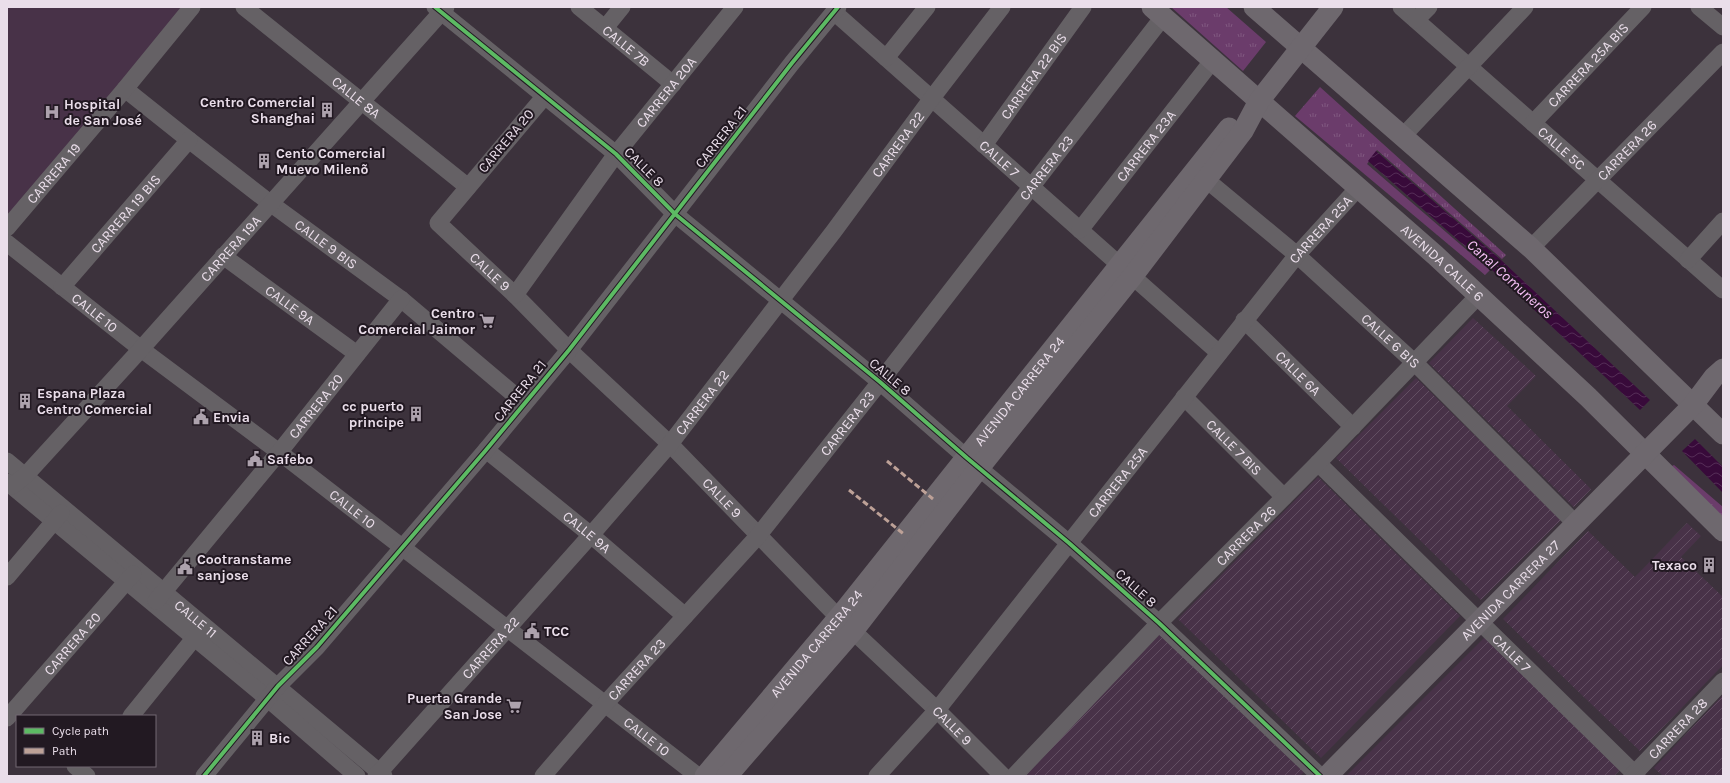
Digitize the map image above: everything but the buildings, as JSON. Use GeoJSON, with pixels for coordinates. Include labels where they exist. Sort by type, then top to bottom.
{"type":"FeatureCollection","features":[{"type":"Feature","properties":{"kind":"main road"},"geometry":{"type":"LineString","coordinates":[[1254,7],[1531,248],[1723,434]]}},
{"type":"Feature","properties":{"kind":"main road","name":"AVENIDA CARRERA 24"},"geometry":{"type":"LineString","coordinates":[[727,776],[1201,175],[1243,131],[1259,101],[1333,7]]}},
{"type":"Feature","properties":{"kind":"main road","name":"AVENIDA CALLE 6"},"geometry":{"type":"LineString","coordinates":[[1157,12],[1479,295],[1555,366],[1723,531]]}},
{"type":"Feature","properties":{"kind":"main road","name":"AVENIDA CARRERA 27"},"geometry":{"type":"LineString","coordinates":[[1694,405],[1714,377],[1723,369]]}},
{"type":"Feature","properties":{"kind":"main road","name":"AVENIDA CARRERA 27"},"geometry":{"type":"LineString","coordinates":[[1327,776],[1694,405],[1723,384]]}},
{"type":"Feature","properties":{"kind":"main road","name":"AVENIDA CARRERA 24"},"geometry":{"type":"LineString","coordinates":[[705,776],[846,624]]}},
{"type":"Feature","properties":{"kind":"street","name":"CARRERA 19"},"geometry":{"type":"LineString","coordinates":[[7,228],[125,89],[192,7]]}},
{"type":"Feature","properties":{"kind":"street","name":"CALLE 8A"},"geometry":{"type":"LineString","coordinates":[[244,7],[468,187]]}},
{"type":"Feature","properties":{"kind":"street","name":"CALLE 7B"},"geometry":{"type":"LineString","coordinates":[[579,7],[673,84]]}},
{"type":"Feature","properties":{"kind":"street"},"geometry":{"type":"LineString","coordinates":[[605,28],[622,7]]}},
{"type":"Feature","properties":{"kind":"street","name":"CARRERA 20A"},"geometry":{"type":"LineString","coordinates":[[515,295],[616,154],[735,7]]}},
{"type":"Feature","properties":{"kind":"street"},"geometry":{"type":"LineString","coordinates":[[886,58],[927,7]]}},
{"type":"Feature","properties":{"kind":"street","name":"CARRERA 22"},"geometry":{"type":"LineString","coordinates":[[380,775],[507,629],[592,535],[670,444],[781,300],[1002,7]]}},
{"type":"Feature","properties":{"kind":"street","name":"CARRERA 22 BIS"},"geometry":{"type":"LineString","coordinates":[[984,145],[1083,7]]}},
{"type":"Feature","properties":{"kind":"street","name":"CALLE 5C"},"geometry":{"type":"LineString","coordinates":[[1401,7],[1723,290]]}},
{"type":"Feature","properties":{"kind":"street"},"geometry":{"type":"LineString","coordinates":[[1416,20],[1429,7]]}},
{"type":"Feature","properties":{"kind":"street"},"geometry":{"type":"LineString","coordinates":[[1403,136],[1525,7]]}},
{"type":"Feature","properties":{"kind":"street","name":"CARRERA 25A BIS"},"geometry":{"type":"LineString","coordinates":[[1533,123],[1643,7]]}},
{"type":"Feature","properties":{"kind":"street"},"geometry":{"type":"LineString","coordinates":[[1699,7],[1723,27]]}},
{"type":"Feature","properties":{"kind":"street","name":"CARRERA 19A"},"geometry":{"type":"LineString","coordinates":[[15,481],[141,350],[270,203],[362,102],[441,9]]}},
{"type":"Feature","properties":{"kind":"street","name":"CALLE 8"},"geometry":{"type":"LineString","coordinates":[[441,9],[544,97],[616,154],[675,214],[880,382],[973,463],[1069,543],[1159,623],[1320,776]]}},
{"type":"Feature","properties":{"kind":"street","name":"CALLE 7"},"geometry":{"type":"LineString","coordinates":[[836,9],[886,58],[1125,271],[1219,352]]}},
{"type":"Feature","properties":{"kind":"street","name":"CARRERA 21"},"geometry":{"type":"LineString","coordinates":[[204,776],[273,693],[317,647],[486,450],[569,350],[792,62],[836,9]]}},
{"type":"Feature","properties":{"kind":"street","name":"CARRERA 23"},"geometry":{"type":"LineString","coordinates":[[543,776],[605,704],[758,536],[1032,188],[1157,12]]}},
{"type":"Feature","properties":{"kind":"street","name":"CARRERA 26"},"geometry":{"type":"LineString","coordinates":[[1531,248],[1723,52]]}},
{"type":"Feature","properties":{"kind":"street","name":"CARRERA 23A"},"geometry":{"type":"LineString","coordinates":[[1080,230],[1213,60]]}},
{"type":"Feature","properties":{"kind":"street","name":"CALLE 9 BIS"},"geometry":{"type":"LineString","coordinates":[[125,89],[270,203],[401,299],[524,403]]}},
{"type":"Feature","properties":{"kind":"street","name":"CARRERA 20"},"geometry":{"type":"LineString","coordinates":[[438,223],[544,97]]}},
{"type":"Feature","properties":{"kind":"street","name":"CARRERA 19 BIS"},"geometry":{"type":"LineString","coordinates":[[62,287],[189,140]]}},
{"type":"Feature","properties":{"kind":"street","name":"CALLE 6 BIS"},"geometry":{"type":"LineString","coordinates":[[1201,175],[1297,255],[1415,363],[1576,524]]}},
{"type":"Feature","properties":{"kind":"street","name":"CARRERA 25A"},"geometry":{"type":"LineString","coordinates":[[877,776],[937,710],[1244,320],[1297,255],[1358,188]]}},
{"type":"Feature","properties":{"kind":"street"},"geometry":{"type":"LineString","coordinates":[[1688,260],[1723,221]]}},
{"type":"Feature","properties":{"kind":"street","name":"CALLE 9"},"geometry":{"type":"LineString","coordinates":[[438,223],[515,295],[569,350],[670,444],[758,536],[846,624],[937,710],[1003,776]]}},
{"type":"Feature","properties":{"kind":"street","name":"CALLE 10"},"geometry":{"type":"LineString","coordinates":[[7,243],[141,350],[279,452],[698,776]]}},
{"type":"Feature","properties":{"kind":"street","name":"CALLE 9A"},"geometry":{"type":"LineString","coordinates":[[223,256],[357,354]]}},
{"type":"Feature","properties":{"kind":"street","name":"CARRERA 26"},"geometry":{"type":"LineString","coordinates":[[1014,776],[1159,623],[1318,463],[1479,295]]}},
{"type":"Feature","properties":{"kind":"street","name":"CARRERA 20"},"geometry":{"type":"LineString","coordinates":[[159,598],[279,452],[401,299]]}},
{"type":"Feature","properties":{"kind":"street","name":"CALLE 6A"},"geometry":{"type":"LineString","coordinates":[[1244,320],[1353,427]]}},
{"type":"Feature","properties":{"kind":"street","name":"CALLE 7 BIS"},"geometry":{"type":"LineString","coordinates":[[1184,397],[1284,497]]}},
{"type":"Feature","properties":{"kind":"street","name":"CALLE 9A"},"geometry":{"type":"LineString","coordinates":[[486,450],[592,535],[685,616]]}},
{"type":"Feature","properties":{"kind":"street","name":"CALLE 11"},"geometry":{"type":"LineString","coordinates":[[7,461],[15,481],[59,515],[273,693],[380,775]]}},
{"type":"Feature","properties":{"kind":"street","name":"CALLE 7"},"geometry":{"type":"LineString","coordinates":[[1318,463],[1635,775]]}},
{"type":"Feature","properties":{"kind":"street"},"geometry":{"type":"LineString","coordinates":[[7,577],[59,515]]}},
{"type":"Feature","properties":{"kind":"street","name":"CARRERA 20"},"geometry":{"type":"LineString","coordinates":[[11,714],[132,576]]}},
{"type":"Feature","properties":{"kind":"street"},"geometry":{"type":"LineString","coordinates":[[132,715],[199,633]]}},
{"type":"Feature","properties":{"kind":"street","name":"CARRERA 28"},"geometry":{"type":"LineString","coordinates":[[1635,775],[1723,681]]}},
{"type":"Feature","properties":{"kind":"street","name":"CALLE 11"},"geometry":{"type":"LineString","coordinates":[[273,693],[357,776]]}},
{"type":"Feature","properties":{"kind":"shaded area","name":"Hospital de San José"},"geometry":{"type":"Polygon","coordinates":[[[7,7],[185,7],[7,216],[7,7]]]}},
{"type":"Feature","properties":{"kind":"shaded area"},"geometry":{"type":"Polygon","coordinates":[[[1473,318],[1536,376],[1507,406],[1591,489],[1574,507],[1429,363],[1473,318]]]}},
{"type":"Feature","properties":{"kind":"shaded area"},"geometry":{"type":"Polygon","coordinates":[[[1416,378],[1561,520],[1481,600],[1336,458],[1416,378]]]}},
{"type":"Feature","properties":{"kind":"shaded area"},"geometry":{"type":"Polygon","coordinates":[[[1318,477],[1460,616],[1321,758],[1178,619],[1318,477]]]}},
{"type":"Feature","properties":{"kind":"shaded area"},"geometry":{"type":"Polygon","coordinates":[[[1687,523],[1701,536],[1681,557],[1723,597],[1723,665],[1640,751],[1503,619],[1588,531],[1635,577],[1687,523]]]}},
{"type":"Feature","properties":{"kind":"shaded area"},"geometry":{"type":"Polygon","coordinates":[[[1160,634],[1304,772],[1300,776],[1023,776],[1160,634]]]}},
{"type":"Feature","properties":{"kind":"shaded area"},"geometry":{"type":"Polygon","coordinates":[[[1485,637],[1620,770],[1614,776],[1346,776],[1485,637]]]}},
{"type":"Feature","properties":{"kind":"shaded area"},"geometry":{"type":"Polygon","coordinates":[[[1723,695],[1723,776],[1663,776],[1654,768],[1723,695]]]}},
{"type":"Feature","properties":{"kind":"green space"},"geometry":{"type":"Polygon","coordinates":[[[1171,7],[1226,7],[1266,42],[1243,71],[1171,7]]]}},
{"type":"Feature","properties":{"kind":"green space"},"geometry":{"type":"Polygon","coordinates":[[[1320,87],[1506,255],[1502,259],[1377,150],[1367,164],[1490,270],[1485,275],[1295,116],[1320,87]]]}},
{"type":"Feature","properties":{"kind":"green space"},"geometry":{"type":"Polygon","coordinates":[[[1674,465],[1723,507],[1723,519],[1670,467],[1674,465]]]}},
{"type":"Feature","properties":{"kind":"water","name":"Canal Comuneros"},"geometry":{"type":"Polygon","coordinates":[[[1376,151],[1501,260],[1650,400],[1640,410],[1491,269],[1368,161],[1376,151]]]}},
{"type":"Feature","properties":{"kind":"water"},"geometry":{"type":"Polygon","coordinates":[[[1695,439],[1723,467],[1723,493],[1682,451],[1695,439]]]}},
{"type":"Feature","properties":{"kind":"marked path"},"geometry":{"type":"LineString","coordinates":[[887,461],[933,499]]}},
{"type":"Feature","properties":{"kind":"marked path"},"geometry":{"type":"LineString","coordinates":[[849,490],[905,535]]}},
{"type":"Feature","properties":{"kind":"cycle path"},"geometry":{"type":"LineString","coordinates":[[435,7],[616,154],[675,214],[880,382],[967,458],[1069,543],[1159,623],[1320,776]]}},
{"type":"Feature","properties":{"kind":"cycle path"},"geometry":{"type":"LineString","coordinates":[[204,776],[278,686],[317,647],[486,450],[569,350],[792,63],[838,7]]}},
{"type":"Feature","properties":{"kind":"place","name":"Centro Comercial Shanghai"},"geometry":{"type":"Point","coordinates":[327,110]}},
{"type":"Feature","properties":{"kind":"place","name":"Hospital de San José"},"geometry":{"type":"Point","coordinates":[52,112]}},
{"type":"Feature","properties":{"kind":"place","name":"Cento Comercial Muevo Milenõ"},"geometry":{"type":"Point","coordinates":[264,161]}},
{"type":"Feature","properties":{"kind":"place","name":"Centro Comercial Jaimor"},"geometry":{"type":"Point","coordinates":[487,321]}},
{"type":"Feature","properties":{"kind":"place","name":"Espana Plaza Centro Comercial"},"geometry":{"type":"Point","coordinates":[25,401]}},
{"type":"Feature","properties":{"kind":"place","name":"cc puerto principe"},"geometry":{"type":"Point","coordinates":[416,414]}},
{"type":"Feature","properties":{"kind":"place","name":"Envia"},"geometry":{"type":"Point","coordinates":[201,417]}},
{"type":"Feature","properties":{"kind":"place","name":"Safebo"},"geometry":{"type":"Point","coordinates":[255,459]}},
{"type":"Feature","properties":{"kind":"place","name":"Texaco"},"geometry":{"type":"Point","coordinates":[1709,565]}},
{"type":"Feature","properties":{"kind":"place","name":"Cootranstame sanjose"},"geometry":{"type":"Point","coordinates":[185,567]}},
{"type":"Feature","properties":{"kind":"place","name":"TCC"},"geometry":{"type":"Point","coordinates":[532,631]}},
{"type":"Feature","properties":{"kind":"place","name":"Puerta Grande San Jose"},"geometry":{"type":"Point","coordinates":[514,706]}},
{"type":"Feature","properties":{"kind":"place","name":"Bic"},"geometry":{"type":"Point","coordinates":[257,738]}}]}
